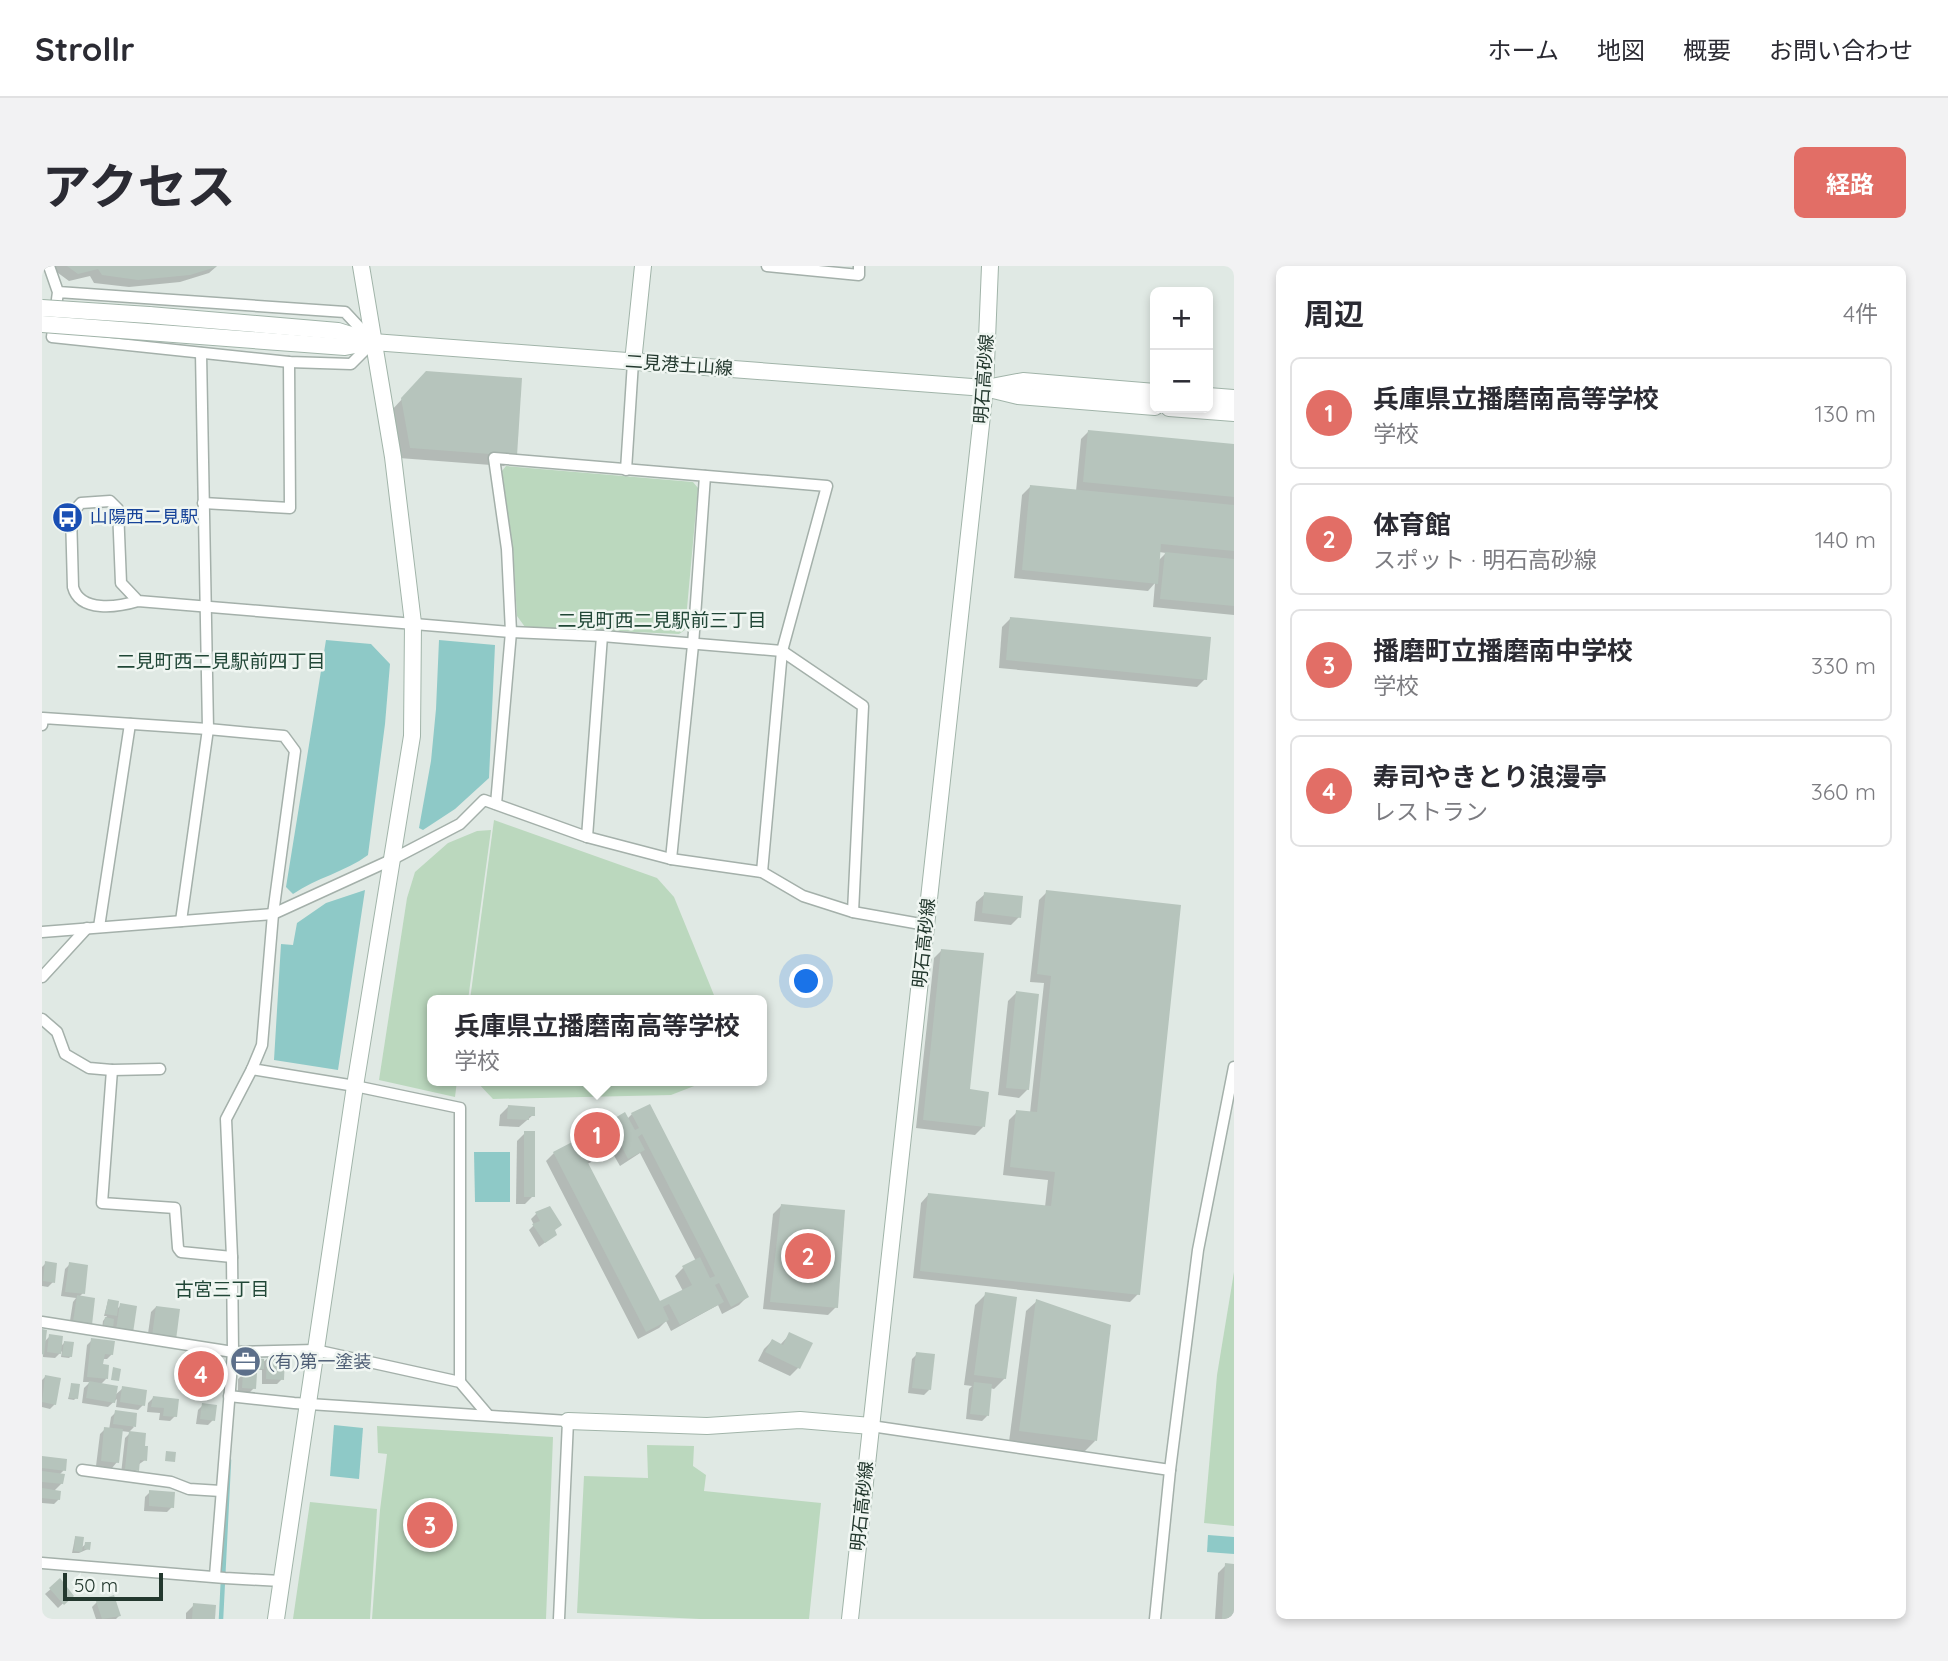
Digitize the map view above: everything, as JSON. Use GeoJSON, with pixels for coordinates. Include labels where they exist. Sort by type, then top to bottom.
{"type":"FeatureCollection","features":[{"type":"Feature","properties":{"kind":"main road"},"geometry":{"type":"LineString","coordinates":[[276,1619],[355,1086],[412,736],[413,623],[393,457],[360,266]]}},
{"type":"Feature","properties":{"kind":"main road"},"geometry":{"type":"LineString","coordinates":[[633,362],[643,266]]}},
{"type":"Feature","properties":{"kind":"main road","name":"明石高砂線"},"geometry":{"type":"LineString","coordinates":[[850,1619],[985,388],[990,266]]}},
{"type":"Feature","properties":{"kind":"main road","name":"二見港土山線"},"geometry":{"type":"LineString","coordinates":[[42,307],[338,331],[373,342],[985,388],[1018,396],[1150,407]]}},
{"type":"Feature","properties":{"kind":"main road","name":"二見港土山線"},"geometry":{"type":"LineString","coordinates":[[42,324],[345,347],[373,342]]}},
{"type":"Feature","properties":{"kind":"main road","name":"二見港土山線"},"geometry":{"type":"LineString","coordinates":[[985,388],[1023,381],[1150,392]]}},
{"type":"Feature","properties":{"kind":"main road"},"geometry":{"type":"LineString","coordinates":[[1213,396],[1234,398]]}},
{"type":"Feature","properties":{"kind":"main road"},"geometry":{"type":"LineString","coordinates":[[1213,411],[1234,413]]}},
{"type":"Feature","properties":{"kind":"main road"},"geometry":{"type":"LineString","coordinates":[[568,1421],[707,1426],[800,1420],[871,1426]]}},
{"type":"Feature","properties":{"kind":"street"},"geometry":{"type":"LineString","coordinates":[[49,266],[58,292],[52,337],[289,362],[351,364],[373,342],[345,312],[58,292]]}},
{"type":"Feature","properties":{"kind":"street"},"geometry":{"type":"LineString","coordinates":[[767,266],[859,275],[859,266]]}},
{"type":"Feature","properties":{"kind":"street"},"geometry":{"type":"LineString","coordinates":[[181,921],[208,729],[201,353]]}},
{"type":"Feature","properties":{"kind":"street"},"geometry":{"type":"LineString","coordinates":[[203,503],[290,508],[289,362]]}},
{"type":"Feature","properties":{"kind":"street"},"geometry":{"type":"LineString","coordinates":[[626,470],[633,362]]}},
{"type":"Feature","properties":{"kind":"street"},"geometry":{"type":"LineString","coordinates":[[496,804],[511,632],[507,549],[494,458],[827,486],[782,651],[762,872]]}},
{"type":"Feature","properties":{"kind":"street"},"geometry":{"type":"LineString","coordinates":[[671,859],[693,645],[705,476]]}},
{"type":"Feature","properties":{"kind":"street"},"geometry":{"type":"LineString","coordinates":[[138,601],[121,583],[118,509],[110,501],[81,503],[72,514],[75,594],[86,604],[120,606],[138,601],[782,651],[863,706],[853,912]]}},
{"type":"Feature","properties":{"kind":"street"},"geometry":{"type":"LineString","coordinates":[[587,837],[602,636]]}},
{"type":"Feature","properties":{"kind":"street"},"geometry":{"type":"LineString","coordinates":[[42,725],[43,718],[284,736],[295,751],[273,914],[262,1045],[226,1119],[233,1352],[215,1576]]}},
{"type":"Feature","properties":{"kind":"street"},"geometry":{"type":"LineString","coordinates":[[42,977],[93,928],[130,724]]}},
{"type":"Feature","properties":{"kind":"street"},"geometry":{"type":"LineString","coordinates":[[42,932],[273,914],[391,860],[460,824],[484,800],[587,837],[671,859],[762,872],[803,896],[853,912],[926,925]]}},
{"type":"Feature","properties":{"kind":"street"},"geometry":{"type":"LineString","coordinates":[[42,1019],[57,1032],[65,1054],[89,1068],[160,1069]]}},
{"type":"Feature","properties":{"kind":"street"},"geometry":{"type":"LineString","coordinates":[[1155,1619],[1170,1470],[1198,1250],[1234,1068]]}},
{"type":"Feature","properties":{"kind":"street"},"geometry":{"type":"LineString","coordinates":[[252,1069],[355,1086],[460,1108],[460,1382]]}},
{"type":"Feature","properties":{"kind":"street"},"geometry":{"type":"LineString","coordinates":[[112,1070],[102,1203],[175,1208],[177,1248],[181,1252],[232,1257]]}},
{"type":"Feature","properties":{"kind":"street"},"geometry":{"type":"LineString","coordinates":[[42,1322],[233,1352],[315,1350],[460,1382],[488,1415]]}},
{"type":"Feature","properties":{"kind":"street"},"geometry":{"type":"LineString","coordinates":[[229,1396],[568,1421],[559,1619]]}},
{"type":"Feature","properties":{"kind":"street"},"geometry":{"type":"LineString","coordinates":[[871,1426],[1170,1470]]}},
{"type":"Feature","properties":{"kind":"street"},"geometry":{"type":"LineString","coordinates":[[82,1470],[171,1482],[189,1489],[221,1491]]}},
{"type":"Feature","properties":{"kind":"street"},"geometry":{"type":"LineString","coordinates":[[42,1563],[281,1581]]}},
{"type":"Feature","properties":{"kind":"green space"},"geometry":{"type":"Polygon","coordinates":[[[506,466],[693,482],[698,488],[685,630],[679,634],[525,627],[517,616],[513,549],[502,471],[506,466]]]}},
{"type":"Feature","properties":{"kind":"green space"},"geometry":{"type":"Polygon","coordinates":[[[494,820],[657,878],[674,897],[714,995],[471,995],[494,820]]]}},
{"type":"Feature","properties":{"kind":"green space"},"geometry":{"type":"Polygon","coordinates":[[[491,830],[469,995],[427,995],[427,1086],[456,1086],[455,1097],[379,1080],[407,898],[415,872],[448,843],[477,831],[491,830]]]}},
{"type":"Feature","properties":{"kind":"green space"},"geometry":{"type":"Polygon","coordinates":[[[481,1086],[694,1086],[671,1095],[493,1099],[481,1086]]]}},
{"type":"Feature","properties":{"kind":"green space"},"geometry":{"type":"Polygon","coordinates":[[[1234,1272],[1234,1526],[1204,1523],[1217,1375],[1234,1272]]]}},
{"type":"Feature","properties":{"kind":"green space"},"geometry":{"type":"Polygon","coordinates":[[[377,1426],[553,1437],[546,1619],[372,1619],[387,1454],[378,1453],[377,1426]]]}},
{"type":"Feature","properties":{"kind":"green space"},"geometry":{"type":"Polygon","coordinates":[[[647,1445],[694,1446],[693,1466],[706,1475],[704,1491],[821,1503],[809,1619],[700,1619],[577,1613],[584,1476],[648,1478],[647,1445]]]}},
{"type":"Feature","properties":{"kind":"green space"},"geometry":{"type":"Polygon","coordinates":[[[310,1502],[377,1509],[370,1619],[293,1619],[310,1502]]]}},
{"type":"Feature","properties":{"kind":"water"},"geometry":{"type":"Polygon","coordinates":[[[326,640],[371,644],[390,664],[368,855],[293,894],[286,887],[326,640]]]}},
{"type":"Feature","properties":{"kind":"water"},"geometry":{"type":"Polygon","coordinates":[[[439,640],[495,645],[489,778],[455,809],[423,830],[419,828],[431,761],[439,640]]]}},
{"type":"Feature","properties":{"kind":"water"},"geometry":{"type":"Polygon","coordinates":[[[365,890],[338,1070],[274,1060],[281,944],[293,945],[297,923],[326,903],[365,890]]]}},
{"type":"Feature","properties":{"kind":"water"},"geometry":{"type":"Polygon","coordinates":[[[474,1152],[510,1152],[510,1202],[475,1202],[474,1152]]]}},
{"type":"Feature","properties":{"kind":"water"},"geometry":{"type":"Polygon","coordinates":[[[334,1425],[363,1428],[359,1479],[330,1476],[334,1425]]]}},
{"type":"Feature","properties":{"kind":"water"},"geometry":{"type":"Polygon","coordinates":[[[1208,1535],[1234,1537],[1234,1554],[1207,1552],[1208,1535]]]}},
{"type":"Feature","properties":{"kind":"building"},"geometry":{"type":"Polygon","coordinates":[[[67,266],[216,267],[190,275],[138,280],[102,275],[98,269],[78,274],[67,266]]]}},
{"type":"Feature","properties":{"kind":"building"},"geometry":{"type":"Polygon","coordinates":[[[426,371],[522,378],[517,456],[410,448],[401,398],[426,371]]]}},
{"type":"Feature","properties":{"kind":"building"},"geometry":{"type":"Polygon","coordinates":[[[1088,430],[1234,444],[1234,497],[1083,482],[1088,430]]]}},
{"type":"Feature","properties":{"kind":"building"},"geometry":{"type":"Polygon","coordinates":[[[1030,485],[1234,505],[1234,551],[1161,544],[1158,584],[1022,570],[1030,485]]]}},
{"type":"Feature","properties":{"kind":"building"},"geometry":{"type":"Polygon","coordinates":[[[1165,552],[1234,559],[1234,606],[1160,599],[1165,552]]]}},
{"type":"Feature","properties":{"kind":"building"},"geometry":{"type":"Polygon","coordinates":[[[1010,617],[1211,637],[1207,680],[1006,660],[1010,617]]]}},
{"type":"Feature","properties":{"kind":"building"},"geometry":{"type":"Polygon","coordinates":[[[1046,890],[1181,905],[1140,1295],[920,1271],[928,1193],[1051,1206],[1055,1172],[1010,1167],[1016,1110],[1037,1112],[1051,976],[1037,974],[1046,890]]]}},
{"type":"Feature","properties":{"kind":"building"},"geometry":{"type":"Polygon","coordinates":[[[984,892],[1023,896],[1021,918],[982,913],[984,892]]]}},
{"type":"Feature","properties":{"kind":"building"},"geometry":{"type":"Polygon","coordinates":[[[941,949],[984,953],[970,1089],[989,1092],[985,1127],[923,1120],[941,949]]]}},
{"type":"Feature","properties":{"kind":"building"},"geometry":{"type":"Polygon","coordinates":[[[1016,991],[1039,994],[1029,1090],[1006,1088],[1016,991]]]}},
{"type":"Feature","properties":{"kind":"building"},"geometry":{"type":"Polygon","coordinates":[[[650,1104],[749,1297],[731,1307],[719,1283],[715,1285],[724,1302],[680,1325],[669,1304],[663,1307],[669,1320],[646,1332],[553,1152],[576,1140],[584,1155],[617,1139],[608,1122],[625,1112],[635,1130],[639,1128],[631,1113],[650,1104]],[[642,1134],[638,1137],[645,1150],[628,1159],[621,1145],[587,1161],[660,1301],[692,1285],[682,1266],[700,1257],[710,1278],[715,1276],[642,1134]]]}},
{"type":"Feature","properties":{"kind":"building"},"geometry":{"type":"Polygon","coordinates":[[[508,1105],[535,1107],[535,1116],[529,1116],[529,1120],[507,1119],[508,1105]]]}},
{"type":"Feature","properties":{"kind":"building"},"geometry":{"type":"Polygon","coordinates":[[[524,1131],[535,1131],[535,1197],[524,1197],[524,1131]]]}},
{"type":"Feature","properties":{"kind":"building"},"geometry":{"type":"Polygon","coordinates":[[[781,1204],[845,1210],[838,1308],[770,1302],[781,1204]]]}},
{"type":"Feature","properties":{"kind":"building"},"geometry":{"type":"Polygon","coordinates":[[[550,1206],[562,1225],[555,1230],[557,1235],[545,1243],[532,1224],[540,1221],[535,1212],[550,1206]]]}},
{"type":"Feature","properties":{"kind":"building"},"geometry":{"type":"Polygon","coordinates":[[[45,1261],[57,1263],[55,1283],[43,1281],[45,1261]]]}},
{"type":"Feature","properties":{"kind":"building"},"geometry":{"type":"Polygon","coordinates":[[[69,1262],[88,1265],[85,1294],[65,1292],[69,1262]]]}},
{"type":"Feature","properties":{"kind":"building"},"geometry":{"type":"Polygon","coordinates":[[[985,1292],[1017,1297],[1006,1379],[974,1375],[985,1292]]]}},
{"type":"Feature","properties":{"kind":"building"},"geometry":{"type":"Polygon","coordinates":[[[77,1295],[95,1298],[92,1325],[73,1322],[77,1295]]]}},
{"type":"Feature","properties":{"kind":"building"},"geometry":{"type":"Polygon","coordinates":[[[108,1299],[119,1301],[117,1316],[105,1314],[108,1299]]]}},
{"type":"Feature","properties":{"kind":"building"},"geometry":{"type":"Polygon","coordinates":[[[1036,1299],[1111,1325],[1097,1441],[1019,1431],[1036,1299]]]}},
{"type":"Feature","properties":{"kind":"building"},"geometry":{"type":"Polygon","coordinates":[[[120,1303],[137,1306],[133,1333],[116,1330],[120,1303]]]}},
{"type":"Feature","properties":{"kind":"building"},"geometry":{"type":"Polygon","coordinates":[[[156,1306],[180,1309],[176,1340],[152,1336],[156,1306]]]}},
{"type":"Feature","properties":{"kind":"building"},"geometry":{"type":"Polygon","coordinates":[[[105,1317],[114,1319],[113,1329],[103,1328],[105,1317]]]}},
{"type":"Feature","properties":{"kind":"building"},"geometry":{"type":"Polygon","coordinates":[[[42,1329],[47,1330],[44,1355],[42,1354],[42,1329]]]}},
{"type":"Feature","properties":{"kind":"building"},"geometry":{"type":"Polygon","coordinates":[[[789,1332],[813,1343],[800,1369],[765,1352],[772,1339],[783,1345],[789,1332]]]}},
{"type":"Feature","properties":{"kind":"building"},"geometry":{"type":"Polygon","coordinates":[[[49,1334],[63,1336],[61,1354],[47,1352],[49,1334]]]}},
{"type":"Feature","properties":{"kind":"building"},"geometry":{"type":"Polygon","coordinates":[[[91,1338],[115,1341],[113,1355],[105,1354],[103,1364],[109,1365],[108,1379],[87,1377],[91,1338]]]}},
{"type":"Feature","properties":{"kind":"building"},"geometry":{"type":"Polygon","coordinates":[[[64,1341],[74,1342],[72,1357],[62,1356],[64,1341]]]}},
{"type":"Feature","properties":{"kind":"building"},"geometry":{"type":"Polygon","coordinates":[[[916,1352],[935,1354],[931,1390],[912,1388],[916,1352]]]}},
{"type":"Feature","properties":{"kind":"building","name":"(有)第一塗装"},"geometry":{"type":"Polygon","coordinates":[[[239,1354],[252,1355],[251,1370],[238,1369],[239,1354]]]}},
{"type":"Feature","properties":{"kind":"building"},"geometry":{"type":"Polygon","coordinates":[[[267,1356],[285,1357],[284,1380],[266,1379],[267,1356]]]}},
{"type":"Feature","properties":{"kind":"building"},"geometry":{"type":"Polygon","coordinates":[[[253,1358],[264,1359],[264,1369],[253,1369],[253,1358]]]}},
{"type":"Feature","properties":{"kind":"building"},"geometry":{"type":"Polygon","coordinates":[[[195,1363],[209,1365],[206,1386],[193,1384],[195,1363]]]}},
{"type":"Feature","properties":{"kind":"building"},"geometry":{"type":"Polygon","coordinates":[[[113,1367],[121,1369],[119,1381],[111,1380],[113,1367]]]}},
{"type":"Feature","properties":{"kind":"building"},"geometry":{"type":"Polygon","coordinates":[[[243,1372],[257,1373],[256,1389],[242,1388],[243,1372]]]}},
{"type":"Feature","properties":{"kind":"building"},"geometry":{"type":"Polygon","coordinates":[[[45,1375],[61,1378],[56,1405],[42,1402],[45,1375]]]}},
{"type":"Feature","properties":{"kind":"building"},"geometry":{"type":"Polygon","coordinates":[[[89,1381],[118,1386],[115,1403],[86,1398],[89,1381]]]}},
{"type":"Feature","properties":{"kind":"building"},"geometry":{"type":"Polygon","coordinates":[[[974,1382],[992,1384],[989,1416],[970,1414],[974,1382]]]}},
{"type":"Feature","properties":{"kind":"building"},"geometry":{"type":"Polygon","coordinates":[[[71,1383],[80,1384],[78,1399],[69,1398],[71,1383]]]}},
{"type":"Feature","properties":{"kind":"building"},"geometry":{"type":"Polygon","coordinates":[[[122,1386],[147,1390],[145,1406],[120,1402],[122,1386]]]}},
{"type":"Feature","properties":{"kind":"building"},"geometry":{"type":"Polygon","coordinates":[[[153,1396],[179,1399],[177,1417],[163,1416],[164,1408],[151,1407],[153,1396]]]}},
{"type":"Feature","properties":{"kind":"building"},"geometry":{"type":"Polygon","coordinates":[[[202,1403],[217,1405],[215,1421],[200,1419],[202,1403]]]}},
{"type":"Feature","properties":{"kind":"building"},"geometry":{"type":"Polygon","coordinates":[[[115,1410],[137,1413],[136,1427],[113,1424],[115,1410]]]}},
{"type":"Feature","properties":{"kind":"building"},"geometry":{"type":"Polygon","coordinates":[[[104,1427],[123,1429],[119,1463],[101,1461],[104,1427]]]}},
{"type":"Feature","properties":{"kind":"building"},"geometry":{"type":"Polygon","coordinates":[[[129,1431],[146,1433],[147,1461],[140,1460],[139,1471],[125,1469],[129,1431]]]}},
{"type":"Feature","properties":{"kind":"building"},"geometry":{"type":"Polygon","coordinates":[[[166,1451],[176,1452],[175,1462],[165,1461],[166,1451]]]}},
{"type":"Feature","properties":{"kind":"building"},"geometry":{"type":"Polygon","coordinates":[[[42,1456],[67,1459],[66,1471],[42,1468],[42,1456]]]}},
{"type":"Feature","properties":{"kind":"building"},"geometry":{"type":"Polygon","coordinates":[[[42,1471],[65,1474],[63,1484],[42,1482],[42,1471]]]}},
{"type":"Feature","properties":{"kind":"building"},"geometry":{"type":"Polygon","coordinates":[[[42,1488],[61,1491],[60,1500],[42,1498],[42,1488]]]}},
{"type":"Feature","properties":{"kind":"building"},"geometry":{"type":"Polygon","coordinates":[[[149,1490],[175,1492],[174,1508],[149,1506],[149,1490]]]}},
{"type":"Feature","properties":{"kind":"building"},"geometry":{"type":"Polygon","coordinates":[[[75,1536],[84,1537],[82,1552],[74,1551],[75,1536]]]}},
{"type":"Feature","properties":{"kind":"building"},"geometry":{"type":"Polygon","coordinates":[[[85,1542],[91,1542],[90,1550],[84,1549],[85,1542]]]}},
{"type":"Feature","properties":{"kind":"building"},"geometry":{"type":"Polygon","coordinates":[[[1225,1563],[1234,1564],[1234,1619],[1222,1619],[1225,1563]]]}},
{"type":"Feature","properties":{"kind":"building"},"geometry":{"type":"Polygon","coordinates":[[[60,1578],[74,1596],[64,1605],[49,1588],[60,1578]]]}},
{"type":"Feature","properties":{"kind":"building"},"geometry":{"type":"Polygon","coordinates":[[[114,1595],[121,1616],[102,1619],[96,1601],[114,1595]]]}},
{"type":"Feature","properties":{"kind":"building"},"geometry":{"type":"Polygon","coordinates":[[[193,1603],[216,1605],[215,1619],[192,1619],[193,1603]]]}},
{"type":"Feature","properties":{"kind":"waterway"},"geometry":{"type":"LineString","coordinates":[[221,1619],[229,1460]]}},
{"type":"Feature","properties":{"kind":"place","name":"山陽西二見駅"},"geometry":{"type":"Point","coordinates":[67,517]}},
{"type":"Feature","properties":{"kind":"place","name":"兵庫県立播磨南高等学校"},"geometry":{"type":"Point","coordinates":[597,1135]}},
{"type":"Feature","properties":{"kind":"place","name":"体育館"},"geometry":{"type":"Point","coordinates":[808,1256]}},
{"type":"Feature","properties":{"kind":"place","name":"(有)第一塗装"},"geometry":{"type":"Point","coordinates":[245,1362]}},
{"type":"Feature","properties":{"kind":"place","name":"寿司やきとり浪漫亭"},"geometry":{"type":"Point","coordinates":[201,1374]}},
{"type":"Feature","properties":{"kind":"place","name":"播磨町立播磨南中学校"},"geometry":{"type":"Point","coordinates":[430,1525]}},
{"type":"Feature","properties":{"kind":"district","name":"二見町西二見駅前三丁目"},"geometry":{"type":"Point","coordinates":[662,620]}},
{"type":"Feature","properties":{"kind":"district","name":"二見町西二見駅前四丁目"},"geometry":{"type":"Point","coordinates":[221,661]}},
{"type":"Feature","properties":{"kind":"district","name":"古宮三丁目"},"geometry":{"type":"Point","coordinates":[222,1289]}}]}
